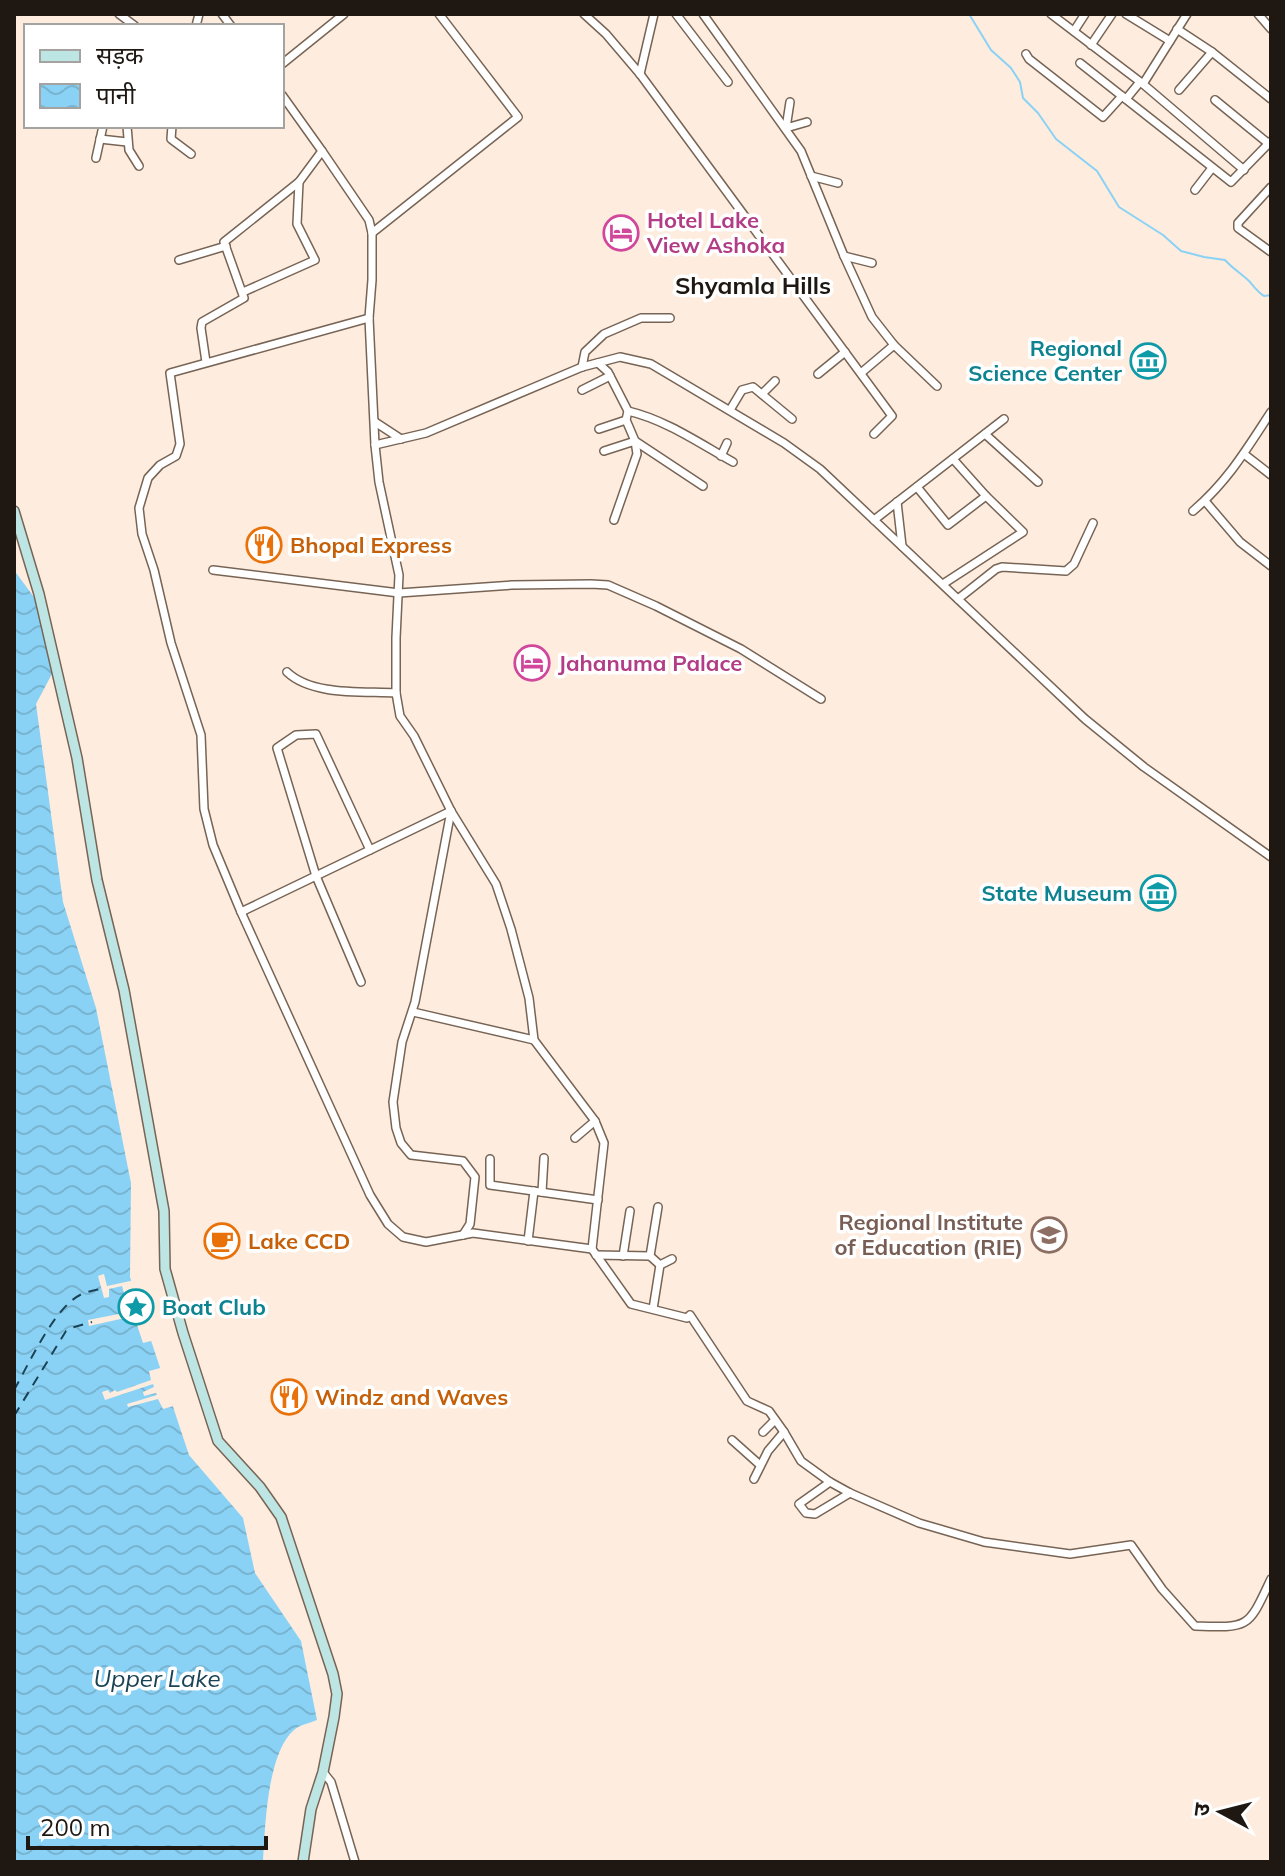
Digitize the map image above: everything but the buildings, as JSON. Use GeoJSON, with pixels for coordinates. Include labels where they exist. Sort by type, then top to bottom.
{"type":"FeatureCollection","features":[{"type":"Feature","properties":{"kind":"street"},"geometry":{"type":"LineString","coordinates":[[284,62],[344,14]]}},
{"type":"Feature","properties":{"kind":"street"},"geometry":{"type":"LineString","coordinates":[[372,233],[518,117],[439,14]]}},
{"type":"Feature","properties":{"kind":"street"},"geometry":{"type":"LineString","coordinates":[[584,14],[606,34],[640,74],[892,416],[874,434]]}},
{"type":"Feature","properties":{"kind":"street"},"geometry":{"type":"LineString","coordinates":[[640,74],[654,14]]}},
{"type":"Feature","properties":{"kind":"street"},"geometry":{"type":"LineString","coordinates":[[676,14],[728,82]]}},
{"type":"Feature","properties":{"kind":"street"},"geometry":{"type":"LineString","coordinates":[[703,14],[801,151],[872,317],[894,345],[937,386]]}},
{"type":"Feature","properties":{"kind":"street"},"geometry":{"type":"LineString","coordinates":[[1051,14],[1141,83],[1244,170]]}},
{"type":"Feature","properties":{"kind":"street"},"geometry":{"type":"LineString","coordinates":[[1074,31],[1085,14]]}},
{"type":"Feature","properties":{"kind":"street"},"geometry":{"type":"LineString","coordinates":[[1091,45],[1112,14]]}},
{"type":"Feature","properties":{"kind":"street"},"geometry":{"type":"LineString","coordinates":[[1126,14],[1170,41]]}},
{"type":"Feature","properties":{"kind":"street"},"geometry":{"type":"LineString","coordinates":[[1258,14],[1271,29]]}},
{"type":"Feature","properties":{"kind":"street"},"geometry":{"type":"LineString","coordinates":[[1026,54],[1103,117],[1141,83],[1185,15]]}},
{"type":"Feature","properties":{"kind":"street"},"geometry":{"type":"LineString","coordinates":[[1177,29],[1212,52],[1271,99]]}},
{"type":"Feature","properties":{"kind":"street"},"geometry":{"type":"LineString","coordinates":[[1179,90],[1212,52]]}},
{"type":"Feature","properties":{"kind":"street"},"geometry":{"type":"LineString","coordinates":[[1080,63],[1231,182],[1270,142],[1215,100]]}},
{"type":"Feature","properties":{"kind":"street"},"geometry":{"type":"LineString","coordinates":[[284,98],[369,220],[372,233],[369,318],[375,445],[379,482],[399,575],[396,693],[400,716],[414,736],[451,811],[496,884],[529,998],[534,1040],[595,1121],[604,1143],[594,1252],[631,1304],[687,1318],[690,1315],[747,1401],[769,1411],[801,1461],[850,1493],[919,1523],[984,1542],[1070,1554],[1131,1545],[1162,1589],[1195,1626],[1231,1627],[1246,1622],[1256,1611],[1271,1579]]}},
{"type":"Feature","properties":{"kind":"street"},"geometry":{"type":"LineString","coordinates":[[786,128],[790,102]]}},
{"type":"Feature","properties":{"kind":"street"},"geometry":{"type":"LineString","coordinates":[[786,128],[807,122]]}},
{"type":"Feature","properties":{"kind":"street"},"geometry":{"type":"LineString","coordinates":[[96,158],[103,128]]}},
{"type":"Feature","properties":{"kind":"street"},"geometry":{"type":"LineString","coordinates":[[127,128],[129,150],[139,166]]}},
{"type":"Feature","properties":{"kind":"street"},"geometry":{"type":"LineString","coordinates":[[172,128],[171,139],[191,154]]}},
{"type":"Feature","properties":{"kind":"street"},"geometry":{"type":"LineString","coordinates":[[100,139],[127,142]]}},
{"type":"Feature","properties":{"kind":"street"},"geometry":{"type":"LineString","coordinates":[[206,362],[202,322],[244,298],[224,242],[299,182],[322,151]]}},
{"type":"Feature","properties":{"kind":"street"},"geometry":{"type":"LineString","coordinates":[[1195,190],[1212,168]]}},
{"type":"Feature","properties":{"kind":"street"},"geometry":{"type":"LineString","coordinates":[[811,176],[838,183]]}},
{"type":"Feature","properties":{"kind":"street"},"geometry":{"type":"LineString","coordinates":[[243,292],[315,260],[297,224],[299,182]]}},
{"type":"Feature","properties":{"kind":"street"},"geometry":{"type":"LineString","coordinates":[[1271,187],[1238,223],[1238,228],[1271,252]]}},
{"type":"Feature","properties":{"kind":"street"},"geometry":{"type":"LineString","coordinates":[[179,260],[226,246]]}},
{"type":"Feature","properties":{"kind":"street"},"geometry":{"type":"LineString","coordinates":[[844,256],[872,263]]}},
{"type":"Feature","properties":{"kind":"street"},"geometry":{"type":"LineString","coordinates":[[369,318],[170,373],[179,450],[176,456],[160,465],[148,478],[139,508],[142,534],[171,643],[201,735],[204,809],[213,845],[370,1195],[388,1224],[403,1237],[426,1242],[473,1233],[623,1256],[650,1256],[660,1265]]}},
{"type":"Feature","properties":{"kind":"street"},"geometry":{"type":"LineString","coordinates":[[582,367],[585,352],[604,334],[641,318],[670,318]]}},
{"type":"Feature","properties":{"kind":"street"},"geometry":{"type":"LineString","coordinates":[[861,373],[894,345]]}},
{"type":"Feature","properties":{"kind":"street"},"geometry":{"type":"LineString","coordinates":[[818,374],[845,352]]}},
{"type":"Feature","properties":{"kind":"street"},"geometry":{"type":"LineString","coordinates":[[375,445],[426,433],[582,367],[620,357],[651,364],[784,443],[820,469],[1085,719],[1144,767],[1271,857]]}},
{"type":"Feature","properties":{"kind":"street"},"geometry":{"type":"LineString","coordinates":[[598,363],[610,376],[627,415],[637,454],[614,520]]}},
{"type":"Feature","properties":{"kind":"street"},"geometry":{"type":"LineString","coordinates":[[582,390],[610,376]]}},
{"type":"Feature","properties":{"kind":"street"},"geometry":{"type":"LineString","coordinates":[[762,394],[775,381]]}},
{"type":"Feature","properties":{"kind":"street"},"geometry":{"type":"LineString","coordinates":[[730,410],[742,390],[753,387],[792,419]]}},
{"type":"Feature","properties":{"kind":"street"},"geometry":{"type":"LineString","coordinates":[[1193,511],[1215,492],[1271,412]]}},
{"type":"Feature","properties":{"kind":"street"},"geometry":{"type":"LineString","coordinates":[[599,429],[627,415],[646,415],[733,462]]}},
{"type":"Feature","properties":{"kind":"street"},"geometry":{"type":"LineString","coordinates":[[874,520],[1004,419]]}},
{"type":"Feature","properties":{"kind":"street"},"geometry":{"type":"LineString","coordinates":[[375,422],[401,439]]}},
{"type":"Feature","properties":{"kind":"street"},"geometry":{"type":"LineString","coordinates":[[985,434],[1038,482]]}},
{"type":"Feature","properties":{"kind":"street"},"geometry":{"type":"LineString","coordinates":[[604,451],[635,441]]}},
{"type":"Feature","properties":{"kind":"street"},"geometry":{"type":"LineString","coordinates":[[635,441],[703,486]]}},
{"type":"Feature","properties":{"kind":"street"},"geometry":{"type":"LineString","coordinates":[[721,456],[727,443]]}},
{"type":"Feature","properties":{"kind":"street"},"geometry":{"type":"LineString","coordinates":[[1244,454],[1271,475]]}},
{"type":"Feature","properties":{"kind":"street"},"geometry":{"type":"LineString","coordinates":[[943,584],[1023,532],[953,459]]}},
{"type":"Feature","properties":{"kind":"street"},"geometry":{"type":"LineString","coordinates":[[917,487],[948,525],[986,496]]}},
{"type":"Feature","properties":{"kind":"street"},"geometry":{"type":"LineString","coordinates":[[1205,501],[1240,542],[1271,566]]}},
{"type":"Feature","properties":{"kind":"street"},"geometry":{"type":"LineString","coordinates":[[897,502],[902,546]]}},
{"type":"Feature","properties":{"kind":"street"},"geometry":{"type":"LineString","coordinates":[[14,511],[39,594],[65,702],[97,880],[124,990],[164,1211],[165,1269],[218,1441],[260,1487],[281,1517],[333,1674],[337,1694],[323,1772],[311,1809],[303,1862]]}},
{"type":"Feature","properties":{"kind":"street"},"geometry":{"type":"LineString","coordinates":[[958,599],[1002,567],[1066,571],[1074,564],[1093,523]]}},
{"type":"Feature","properties":{"kind":"street"},"geometry":{"type":"LineString","coordinates":[[213,570],[399,593],[512,585],[608,585],[741,649],[821,699]]}},
{"type":"Feature","properties":{"kind":"street"},"geometry":{"type":"LineString","coordinates":[[287,672],[317,689],[396,693]]}},
{"type":"Feature","properties":{"kind":"street"},"geometry":{"type":"LineString","coordinates":[[361,982],[316,876],[277,748],[296,735],[316,734],[370,850]]}},
{"type":"Feature","properties":{"kind":"street"},"geometry":{"type":"LineString","coordinates":[[241,912],[451,811]]}},
{"type":"Feature","properties":{"kind":"street"},"geometry":{"type":"LineString","coordinates":[[451,811],[413,1012],[402,1042],[393,1102],[401,1143],[411,1155],[463,1161],[475,1177],[470,1224],[463,1235]]}},
{"type":"Feature","properties":{"kind":"street"},"geometry":{"type":"LineString","coordinates":[[413,1012],[534,1040]]}},
{"type":"Feature","properties":{"kind":"street"},"geometry":{"type":"LineString","coordinates":[[575,1138],[595,1121]]}},
{"type":"Feature","properties":{"kind":"street"},"geometry":{"type":"LineString","coordinates":[[528,1241],[544,1158]]}},
{"type":"Feature","properties":{"kind":"street"},"geometry":{"type":"LineString","coordinates":[[490,1159],[490,1185],[598,1200]]}},
{"type":"Feature","properties":{"kind":"street"},"geometry":{"type":"LineString","coordinates":[[650,1256],[658,1207]]}},
{"type":"Feature","properties":{"kind":"street"},"geometry":{"type":"LineString","coordinates":[[623,1256],[630,1211]]}},
{"type":"Feature","properties":{"kind":"street"},"geometry":{"type":"LineString","coordinates":[[660,1265],[672,1259]]}},
{"type":"Feature","properties":{"kind":"street"},"geometry":{"type":"LineString","coordinates":[[653,1309],[660,1265]]}},
{"type":"Feature","properties":{"kind":"street"},"geometry":{"type":"LineString","coordinates":[[763,1432],[775,1420]]}},
{"type":"Feature","properties":{"kind":"street"},"geometry":{"type":"LineString","coordinates":[[754,1479],[768,1451],[784,1432]]}},
{"type":"Feature","properties":{"kind":"street"},"geometry":{"type":"LineString","coordinates":[[732,1440],[760,1465]]}},
{"type":"Feature","properties":{"kind":"street"},"geometry":{"type":"LineString","coordinates":[[830,1482],[799,1504],[806,1513],[815,1514],[850,1493]]}},
{"type":"Feature","properties":{"kind":"street"},"geometry":{"type":"LineString","coordinates":[[323,1772],[331,1782],[355,1862]]}},
{"type":"Feature","properties":{"kind":"water","name":"Upper Lake"},"geometry":{"type":"Polygon","coordinates":[[[14,570],[39,604],[53,672],[36,704],[63,902],[96,1008],[131,1183],[130,1277],[189,1455],[243,1518],[255,1573],[301,1641],[317,1720],[294,1730],[278,1756],[269,1792],[263,1862],[14,1862],[14,570]]]}},
{"type":"Feature","properties":{"kind":"pier","name":"Boat Club"},"geometry":{"type":"Polygon","coordinates":[[[104,1274],[107,1286],[135,1280],[155,1340],[143,1343],[134,1316],[89,1326],[88,1320],[129,1312],[122,1286],[109,1289],[109,1297],[104,1298],[98,1276],[104,1274]]]}},
{"type":"Feature","properties":{"kind":"pier"},"geometry":{"type":"Polygon","coordinates":[[[164,1367],[177,1405],[163,1409],[158,1399],[128,1407],[127,1404],[157,1395],[144,1396],[143,1392],[154,1387],[153,1384],[105,1400],[102,1392],[117,1392],[151,1380],[149,1371],[164,1367]]]}},
{"type":"Feature","properties":{"kind":"waterway"},"geometry":{"type":"LineString","coordinates":[[969,14],[991,50],[1011,68],[1020,82],[1023,98],[1056,139],[1097,171],[1119,207],[1163,235],[1181,251],[1225,260],[1264,296],[1271,295]]}},
{"type":"Feature","properties":{"kind":"ferry route"},"geometry":{"type":"LineString","coordinates":[[14,1390],[61,1312],[80,1295],[105,1288]]}},
{"type":"Feature","properties":{"kind":"ferry route"},"geometry":{"type":"LineString","coordinates":[[14,1416],[66,1331],[92,1322]]}},
{"type":"Feature","properties":{"kind":"place","name":"Hotel Lake View Ashoka"},"geometry":{"type":"Point","coordinates":[621,233]}},
{"type":"Feature","properties":{"kind":"place","name":"Regional Science Center"},"geometry":{"type":"Point","coordinates":[1148,361]}},
{"type":"Feature","properties":{"kind":"place","name":"Bhopal Express"},"geometry":{"type":"Point","coordinates":[264,545]}},
{"type":"Feature","properties":{"kind":"place","name":"Jahanuma Palace"},"geometry":{"type":"Point","coordinates":[532,663]}},
{"type":"Feature","properties":{"kind":"place","name":"State Museum"},"geometry":{"type":"Point","coordinates":[1158,893]}},
{"type":"Feature","properties":{"kind":"place","name":"Regional Institute of Education (RIE)"},"geometry":{"type":"Point","coordinates":[1049,1235]}},
{"type":"Feature","properties":{"kind":"place","name":"Lake CCD"},"geometry":{"type":"Point","coordinates":[222,1241]}},
{"type":"Feature","properties":{"kind":"place","name":"Boat Club"},"geometry":{"type":"Point","coordinates":[136,1307]}},
{"type":"Feature","properties":{"kind":"place","name":"Windz and Waves"},"geometry":{"type":"Point","coordinates":[289,1397]}},
{"type":"Feature","properties":{"kind":"district","name":"Shyamla Hills"},"geometry":{"type":"Point","coordinates":[753,286]}}]}
